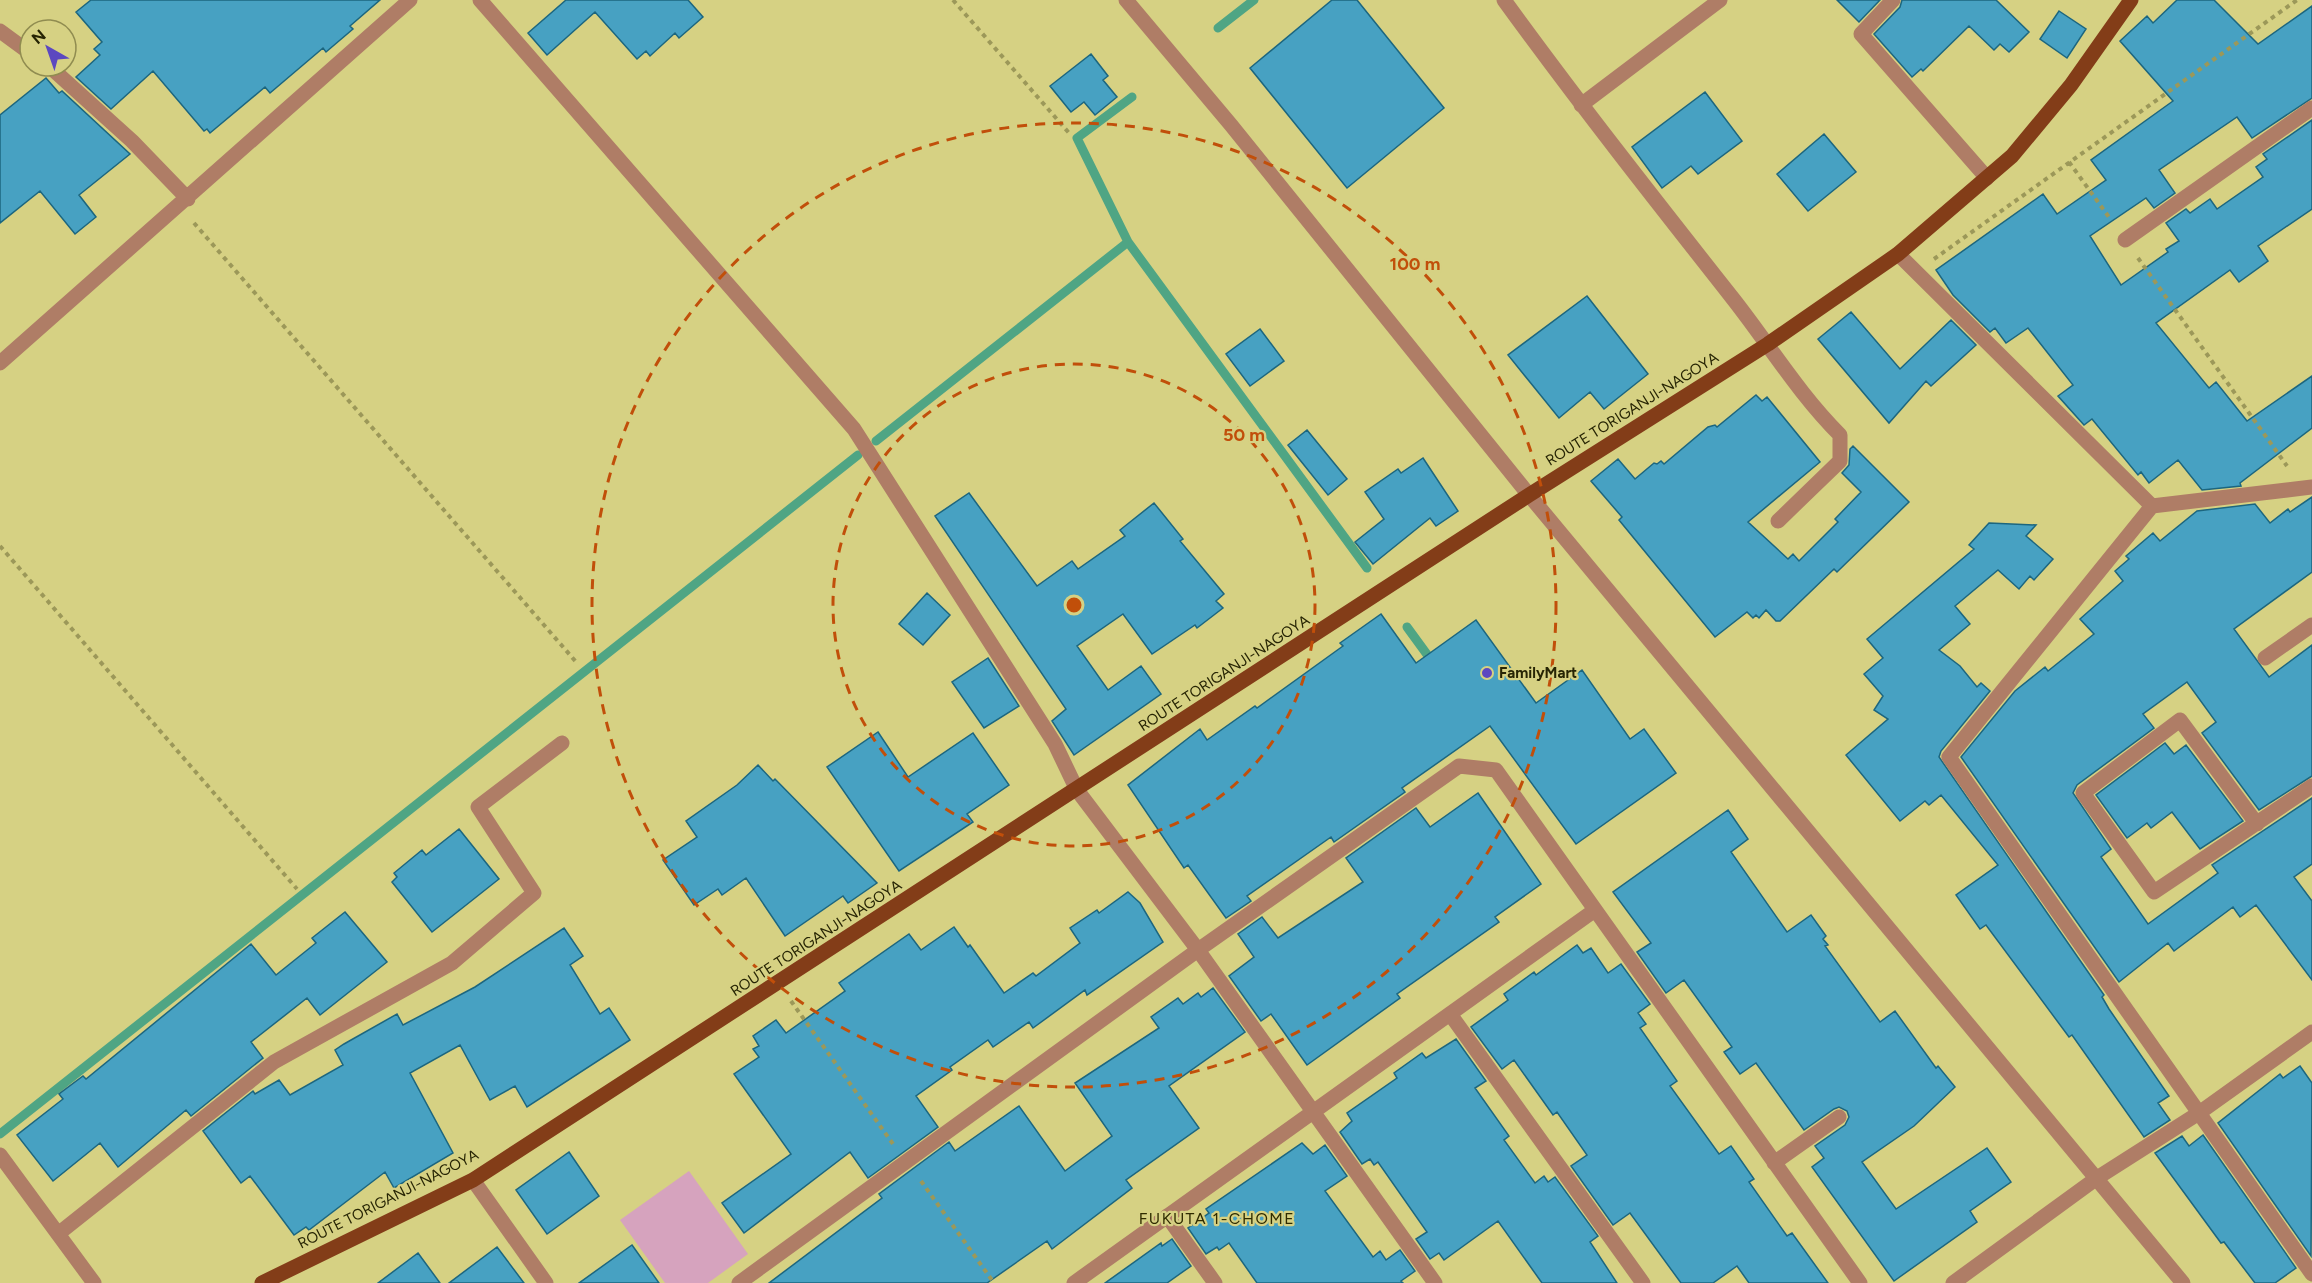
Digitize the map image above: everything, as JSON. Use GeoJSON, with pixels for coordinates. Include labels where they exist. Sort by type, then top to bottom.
{"type":"FeatureCollection","features":[{"type":"Feature","properties":{"kind":"main road","name":"ROUTE TORIGANJI-NAGOYA"},"geometry":{"type":"LineString","coordinates":[[262,1283],[472,1180],[1530,495],[1768,344],[1898,254],[2012,156],[2071,85],[2132,0]]}},
{"type":"Feature","properties":{"kind":"street"},"geometry":{"type":"LineString","coordinates":[[0,363],[184,203],[410,0]]}},
{"type":"Feature","properties":{"kind":"street"},"geometry":{"type":"LineString","coordinates":[[480,0],[854,429],[1054,744],[1077,790],[1198,950],[1435,1283]]}},
{"type":"Feature","properties":{"kind":"street"},"geometry":{"type":"LineString","coordinates":[[1126,0],[1231,125],[1530,495],[2183,1283]]}},
{"type":"Feature","properties":{"kind":"street"},"geometry":{"type":"LineString","coordinates":[[1504,0],[1581,105],[1768,344],[1809,405],[1840,435],[1840,461],[1778,521]]}},
{"type":"Feature","properties":{"kind":"street"},"geometry":{"type":"LineString","coordinates":[[1581,105],[1720,0]]}},
{"type":"Feature","properties":{"kind":"street"},"geometry":{"type":"LineString","coordinates":[[1893,0],[1861,34],[1987,178]]}},
{"type":"Feature","properties":{"kind":"street"},"geometry":{"type":"LineString","coordinates":[[0,31],[18,44]]}},
{"type":"Feature","properties":{"kind":"street"},"geometry":{"type":"LineString","coordinates":[[62,78],[132,141],[184,203]]}},
{"type":"Feature","properties":{"kind":"street"},"geometry":{"type":"LineString","coordinates":[[2125,240],[2312,108]]}},
{"type":"Feature","properties":{"kind":"street"},"geometry":{"type":"LineString","coordinates":[[1898,254],[2152,506]]}},
{"type":"Feature","properties":{"kind":"street"},"geometry":{"type":"LineString","coordinates":[[2308,487],[2152,506],[1948,757],[2312,1274]]}},
{"type":"Feature","properties":{"kind":"street"},"geometry":{"type":"LineString","coordinates":[[2265,658],[2312,625]]}},
{"type":"Feature","properties":{"kind":"street"},"geometry":{"type":"LineString","coordinates":[[2257,824],[2180,720],[2083,793],[2154,892],[2257,824],[2312,786]]}},
{"type":"Feature","properties":{"kind":"street"},"geometry":{"type":"LineString","coordinates":[[58,1234],[274,1062],[452,963],[534,893],[478,807],[562,743]]}},
{"type":"Feature","properties":{"kind":"street"},"geometry":{"type":"LineString","coordinates":[[739,1283],[1198,950],[1459,766],[1496,770],[1860,1283]]}},
{"type":"Feature","properties":{"kind":"street"},"geometry":{"type":"LineString","coordinates":[[1074,1283],[1595,910]]}},
{"type":"Feature","properties":{"kind":"street"},"geometry":{"type":"LineString","coordinates":[[1450,1014],[1643,1283]]}},
{"type":"Feature","properties":{"kind":"street"},"geometry":{"type":"LineString","coordinates":[[1953,1283],[2097,1178],[2199,1113],[2312,1032]]}},
{"type":"Feature","properties":{"kind":"street"},"geometry":{"type":"LineString","coordinates":[[1774,1163],[1839,1117]]}},
{"type":"Feature","properties":{"kind":"street"},"geometry":{"type":"LineString","coordinates":[[0,1155],[94,1283]]}},
{"type":"Feature","properties":{"kind":"street"},"geometry":{"type":"LineString","coordinates":[[472,1180],[546,1283]]}},
{"type":"Feature","properties":{"kind":"street"},"geometry":{"type":"LineString","coordinates":[[1167,1216],[1215,1283]]}},
{"type":"Feature","properties":{"kind":"path"},"geometry":{"type":"LineString","coordinates":[[953,0],[1069,133]]}},
{"type":"Feature","properties":{"kind":"path"},"geometry":{"type":"LineString","coordinates":[[1916,272],[2297,0]]}},
{"type":"Feature","properties":{"kind":"path"},"geometry":{"type":"LineString","coordinates":[[2069,162],[2308,487]]}},
{"type":"Feature","properties":{"kind":"path"},"geometry":{"type":"LineString","coordinates":[[184,203],[577,663]]}},
{"type":"Feature","properties":{"kind":"path"},"geometry":{"type":"LineString","coordinates":[[0,546],[297,889]]}},
{"type":"Feature","properties":{"kind":"path"},"geometry":{"type":"LineString","coordinates":[[778,983],[994,1283]]}},
{"type":"Feature","properties":{"kind":"shaded area"},"geometry":{"type":"Polygon","coordinates":[[[689,1171],[748,1254],[708,1283],[665,1283],[620,1220],[689,1171]]]}},
{"type":"Feature","properties":{"kind":"building"},"geometry":{"type":"Polygon","coordinates":[[[91,0],[380,0],[350,26],[353,29],[326,52],[323,48],[270,93],[265,87],[210,133],[207,129],[204,131],[153,71],[111,109],[77,78],[100,55],[94,49],[102,42],[76,12],[91,0]]]}},
{"type":"Feature","properties":{"kind":"building"},"geometry":{"type":"Polygon","coordinates":[[[566,0],[688,0],[703,17],[679,38],[675,33],[650,56],[646,51],[637,59],[595,12],[547,55],[528,33],[566,0]]]}},
{"type":"Feature","properties":{"kind":"building"},"geometry":{"type":"Polygon","coordinates":[[[1332,0],[1357,0],[1444,108],[1347,188],[1250,68],[1332,0]]]}},
{"type":"Feature","properties":{"kind":"building"},"geometry":{"type":"Polygon","coordinates":[[[1837,0],[1880,0],[1859,22],[1837,0]]]}},
{"type":"Feature","properties":{"kind":"building"},"geometry":{"type":"Polygon","coordinates":[[[1902,0],[1996,0],[2029,32],[2009,52],[2000,44],[1994,50],[1969,26],[1923,71],[1921,69],[1912,77],[1874,34],[1900,7],[1902,0]]]}},
{"type":"Feature","properties":{"kind":"building"},"geometry":{"type":"Polygon","coordinates":[[[2177,0],[2214,0],[2258,44],[2312,6],[2312,98],[2252,138],[2237,117],[2159,170],[2175,193],[2154,208],[2146,198],[2090,236],[2121,285],[2168,252],[2166,249],[2179,241],[2166,223],[2186,209],[2190,213],[2210,199],[2217,209],[2263,177],[2256,167],[2267,159],[2263,154],[2312,120],[2312,209],[2258,246],[2268,261],[2239,282],[2230,270],[2156,323],[2209,388],[2216,382],[2247,421],[2312,376],[2312,428],[2240,483],[2241,486],[2202,490],[2178,460],[2149,483],[2141,472],[2138,475],[2092,419],[2084,425],[2058,396],[2073,385],[2028,328],[2006,343],[1995,328],[1990,332],[1953,295],[1936,270],[2043,194],[2057,214],[2106,180],[2091,160],[2173,101],[2120,41],[2147,16],[2153,23],[2177,0]]]}},
{"type":"Feature","properties":{"kind":"building"},"geometry":{"type":"Polygon","coordinates":[[[2059,11],[2086,29],[2067,58],[2040,39],[2059,11]]]}},
{"type":"Feature","properties":{"kind":"building"},"geometry":{"type":"Polygon","coordinates":[[[1091,54],[1108,76],[1103,80],[1117,97],[1095,115],[1084,102],[1071,112],[1050,86],[1091,54]]]}},
{"type":"Feature","properties":{"kind":"building"},"geometry":{"type":"Polygon","coordinates":[[[46,78],[59,93],[62,91],[130,154],[79,195],[96,217],[75,234],[40,191],[0,223],[0,115],[46,78]]]}},
{"type":"Feature","properties":{"kind":"building"},"geometry":{"type":"Polygon","coordinates":[[[1705,92],[1742,141],[1698,174],[1691,166],[1662,188],[1632,147],[1705,92]]]}},
{"type":"Feature","properties":{"kind":"building"},"geometry":{"type":"Polygon","coordinates":[[[1824,134],[1856,172],[1808,211],[1777,174],[1824,134]]]}},
{"type":"Feature","properties":{"kind":"building"},"geometry":{"type":"Polygon","coordinates":[[[1587,296],[1648,374],[1604,409],[1590,392],[1559,418],[1508,355],[1587,296]]]}},
{"type":"Feature","properties":{"kind":"building"},"geometry":{"type":"Polygon","coordinates":[[[1851,312],[1900,369],[1951,320],[1976,345],[1931,386],[1926,381],[1889,423],[1818,339],[1851,312]]]}},
{"type":"Feature","properties":{"kind":"building"},"geometry":{"type":"Polygon","coordinates":[[[1260,329],[1284,361],[1250,386],[1226,354],[1260,329]]]}},
{"type":"Feature","properties":{"kind":"building"},"geometry":{"type":"Polygon","coordinates":[[[1756,395],[1762,401],[1767,397],[1820,462],[1748,522],[1788,559],[1793,554],[1799,561],[1838,522],[1835,519],[1861,492],[1842,473],[1849,465],[1850,449],[1853,446],[1909,502],[1837,572],[1834,569],[1780,621],[1776,621],[1766,610],[1759,618],[1756,615],[1753,618],[1747,612],[1715,637],[1619,520],[1622,517],[1591,481],[1618,459],[1635,479],[1654,463],[1661,461],[1664,464],[1708,427],[1715,425],[1717,427],[1756,395]]]}},
{"type":"Feature","properties":{"kind":"building"},"geometry":{"type":"Polygon","coordinates":[[[1307,430],[1347,479],[1328,495],[1288,445],[1307,430]]]}},
{"type":"Feature","properties":{"kind":"building"},"geometry":{"type":"Polygon","coordinates":[[[1423,458],[1458,511],[1436,526],[1430,518],[1373,564],[1355,542],[1384,519],[1365,492],[1398,469],[1401,473],[1423,458]]]}},
{"type":"Feature","properties":{"kind":"building"},"geometry":{"type":"Polygon","coordinates":[[[969,493],[1037,586],[1072,561],[1078,569],[1125,536],[1120,530],[1154,503],[1183,539],[1180,541],[1224,594],[1216,601],[1223,608],[1197,628],[1195,625],[1152,654],[1123,614],[1077,646],[1108,690],[1141,666],[1161,694],[1074,755],[1052,721],[1066,709],[935,516],[969,493]]]}},
{"type":"Feature","properties":{"kind":"building"},"geometry":{"type":"Polygon","coordinates":[[[2312,497],[2312,572],[2234,629],[2269,677],[2312,645],[2312,776],[2259,810],[2202,733],[2216,722],[2187,682],[2143,714],[2154,728],[2077,785],[2073,793],[2111,849],[2101,857],[2148,924],[2218,873],[2212,865],[2312,798],[2312,864],[2294,877],[2312,901],[2312,980],[2256,905],[2240,917],[2233,907],[2174,951],[2168,943],[2119,982],[1961,757],[2015,691],[2045,667],[2048,671],[2094,634],[2080,619],[2123,581],[2115,571],[2129,559],[2126,556],[2153,533],[2160,541],[2197,511],[2255,504],[2270,523],[2288,509],[2290,512],[2312,497]]]}},
{"type":"Feature","properties":{"kind":"building"},"geometry":{"type":"Polygon","coordinates":[[[1989,523],[2036,525],[2026,536],[2053,559],[2034,580],[2030,576],[2019,589],[1998,570],[1955,606],[1970,624],[1939,650],[1960,666],[1977,687],[1981,683],[1990,691],[1941,751],[1939,757],[2104,995],[2102,997],[2109,1009],[2169,1096],[2158,1103],[2170,1120],[2144,1137],[2072,1035],[2069,1037],[1986,925],[1980,929],[1956,895],[1998,865],[1941,795],[1929,805],[1925,801],[1900,821],[1846,755],[1888,719],[1874,710],[1883,696],[1864,674],[1883,658],[1867,639],[1974,549],[1969,545],[1989,523]]]}},
{"type":"Feature","properties":{"kind":"building"},"geometry":{"type":"Polygon","coordinates":[[[927,593],[950,615],[923,645],[899,624],[927,593]]]}},
{"type":"Feature","properties":{"kind":"building"},"geometry":{"type":"Polygon","coordinates":[[[1381,614],[1416,663],[1476,620],[1536,703],[1582,670],[1630,739],[1644,729],[1676,773],[1576,844],[1490,726],[1402,788],[1405,792],[1334,842],[1331,837],[1247,896],[1251,901],[1226,918],[1188,865],[1184,868],[1128,785],[1200,729],[1207,740],[1255,706],[1257,708],[1343,646],[1340,643],[1381,614]]]}},
{"type":"Feature","properties":{"kind":"building"},"geometry":{"type":"Polygon","coordinates":[[[988,658],[1019,706],[984,728],[952,682],[988,658]]]}},
{"type":"Feature","properties":{"kind":"building"},"geometry":{"type":"Polygon","coordinates":[[[878,732],[908,777],[973,733],[1009,785],[967,814],[973,822],[899,871],[827,767],[878,732]]]}},
{"type":"Feature","properties":{"kind":"building"},"geometry":{"type":"Polygon","coordinates":[[[2165,743],[2174,754],[2186,745],[2243,821],[2200,849],[2172,812],[2151,828],[2147,823],[2127,838],[2096,795],[2165,743]]]}},
{"type":"Feature","properties":{"kind":"building"},"geometry":{"type":"Polygon","coordinates":[[[758,765],[773,781],[775,779],[877,883],[848,903],[843,896],[785,936],[746,878],[722,895],[718,889],[694,905],[663,860],[697,837],[686,821],[737,785],[758,765]]]}},
{"type":"Feature","properties":{"kind":"building"},"geometry":{"type":"Polygon","coordinates":[[[1478,793],[1541,884],[1495,917],[1499,922],[1397,994],[1400,998],[1307,1065],[1271,1014],[1261,1021],[1229,976],[1254,957],[1238,934],[1262,917],[1278,938],[1363,882],[1346,858],[1416,808],[1430,827],[1478,793]]]}},
{"type":"Feature","properties":{"kind":"building"},"geometry":{"type":"Polygon","coordinates":[[[1728,810],[1748,839],[1731,852],[1787,932],[1811,915],[1826,936],[1823,939],[1828,945],[1825,946],[1880,1022],[1895,1011],[1936,1068],[1938,1066],[1955,1087],[1914,1126],[1862,1162],[1896,1209],[1987,1148],[2011,1182],[1970,1211],[1977,1222],[1894,1281],[1812,1167],[1824,1158],[1815,1146],[1845,1125],[1849,1117],[1847,1111],[1839,1107],[1834,1109],[1804,1130],[1756,1063],[1740,1074],[1724,1052],[1732,1047],[1684,980],[1666,993],[1637,952],[1651,943],[1613,892],[1728,810]]]}},
{"type":"Feature","properties":{"kind":"building"},"geometry":{"type":"Polygon","coordinates":[[[459,829],[499,879],[432,932],[392,882],[397,877],[394,873],[422,850],[426,855],[459,829]]]}},
{"type":"Feature","properties":{"kind":"building"},"geometry":{"type":"Polygon","coordinates":[[[1128,892],[1140,903],[1163,942],[1087,995],[1085,990],[1033,1028],[1029,1022],[993,1047],[988,1040],[950,1067],[952,1070],[916,1096],[938,1127],[868,1178],[850,1152],[744,1233],[722,1203],[791,1154],[734,1074],[759,1057],[753,1049],[759,1046],[753,1036],[776,1020],[786,1033],[845,991],[839,983],[909,934],[921,950],[954,927],[968,947],[970,945],[1004,993],[1033,973],[1036,976],[1080,943],[1070,928],[1097,910],[1099,913],[1128,892]]]}},
{"type":"Feature","properties":{"kind":"building"},"geometry":{"type":"Polygon","coordinates":[[[345,912],[387,962],[320,1015],[307,998],[251,1042],[263,1058],[191,1116],[186,1110],[118,1167],[100,1143],[53,1181],[17,1135],[63,1099],[59,1094],[83,1076],[86,1079],[251,944],[276,975],[316,943],[312,938],[345,912]]]}},
{"type":"Feature","properties":{"kind":"building"},"geometry":{"type":"Polygon","coordinates":[[[564,928],[583,956],[570,965],[600,1014],[609,1008],[630,1040],[527,1107],[515,1086],[490,1100],[460,1045],[410,1073],[453,1153],[394,1188],[385,1172],[309,1230],[306,1227],[294,1235],[250,1176],[241,1183],[203,1131],[253,1091],[255,1094],[279,1080],[290,1095],[343,1065],[335,1050],[344,1044],[397,1014],[403,1025],[475,987],[564,928]]]}},
{"type":"Feature","properties":{"kind":"building"},"geometry":{"type":"Polygon","coordinates":[[[1577,945],[1583,953],[1591,948],[1608,973],[1621,964],[1650,1004],[1638,1013],[1646,1024],[1640,1028],[1677,1081],[1670,1086],[1719,1154],[1731,1146],[1754,1179],[1749,1182],[1787,1236],[1792,1233],[1828,1283],[1749,1283],[1737,1266],[1713,1283],[1681,1283],[1630,1213],[1613,1225],[1571,1166],[1587,1155],[1557,1112],[1553,1115],[1514,1060],[1502,1069],[1471,1027],[1508,1000],[1504,994],[1534,972],[1536,975],[1577,945]]]}},
{"type":"Feature","properties":{"kind":"building"},"geometry":{"type":"Polygon","coordinates":[[[1213,988],[1245,1032],[1169,1086],[1199,1128],[1126,1180],[1132,1188],[1052,1249],[1047,1241],[987,1283],[769,1283],[882,1198],[879,1194],[949,1142],[955,1151],[1019,1106],[1065,1171],[1112,1136],[1075,1083],[1159,1028],[1151,1017],[1178,998],[1183,1004],[1198,993],[1201,997],[1213,988]]]}},
{"type":"Feature","properties":{"kind":"building"},"geometry":{"type":"Polygon","coordinates":[[[1456,1039],[1486,1081],[1475,1088],[1509,1136],[1504,1140],[1535,1183],[1544,1176],[1548,1182],[1555,1177],[1598,1236],[1590,1242],[1617,1283],[1542,1283],[1498,1221],[1444,1260],[1439,1253],[1430,1259],[1416,1239],[1427,1232],[1378,1162],[1374,1165],[1370,1159],[1362,1164],[1340,1132],[1352,1121],[1347,1113],[1397,1078],[1394,1073],[1422,1053],[1426,1058],[1456,1039]]]}},
{"type":"Feature","properties":{"kind":"building"},"geometry":{"type":"Polygon","coordinates":[[[2300,1066],[2312,1083],[2311,1256],[2218,1123],[2280,1074],[2283,1078],[2300,1066]]]}},
{"type":"Feature","properties":{"kind":"building"},"geometry":{"type":"Polygon","coordinates":[[[2203,1135],[2296,1268],[2275,1283],[2255,1283],[2224,1242],[2221,1243],[2155,1153],[2182,1136],[2189,1146],[2203,1135]]]}},
{"type":"Feature","properties":{"kind":"building"},"geometry":{"type":"Polygon","coordinates":[[[1302,1143],[1313,1154],[1325,1145],[1347,1176],[1325,1191],[1373,1257],[1380,1251],[1386,1260],[1400,1250],[1415,1271],[1401,1281],[1403,1283],[1257,1283],[1229,1243],[1219,1250],[1217,1247],[1206,1254],[1188,1228],[1209,1213],[1206,1209],[1302,1143]]]}},
{"type":"Feature","properties":{"kind":"building"},"geometry":{"type":"Polygon","coordinates":[[[569,1152],[599,1196],[547,1234],[516,1190],[569,1152]]]}},
{"type":"Feature","properties":{"kind":"building"},"geometry":{"type":"Polygon","coordinates":[[[1172,1239],[1191,1266],[1167,1283],[1105,1283],[1161,1243],[1162,1246],[1172,1239]]]}},
{"type":"Feature","properties":{"kind":"building"},"geometry":{"type":"Polygon","coordinates":[[[632,1245],[659,1283],[579,1283],[632,1245]]]}},
{"type":"Feature","properties":{"kind":"building"},"geometry":{"type":"Polygon","coordinates":[[[497,1247],[524,1283],[449,1283],[497,1247]]]}},
{"type":"Feature","properties":{"kind":"building"},"geometry":{"type":"Polygon","coordinates":[[[418,1253],[440,1283],[378,1283],[418,1253]]]}},
{"type":"Feature","properties":{"kind":"waterway"},"geometry":{"type":"LineString","coordinates":[[1218,28],[1254,0]]}},
{"type":"Feature","properties":{"kind":"waterway"},"geometry":{"type":"LineString","coordinates":[[1132,97],[1077,138],[1128,242],[1367,568]]}},
{"type":"Feature","properties":{"kind":"waterway"},"geometry":{"type":"LineString","coordinates":[[876,441],[1128,242]]}},
{"type":"Feature","properties":{"kind":"waterway"},"geometry":{"type":"LineString","coordinates":[[0,1134],[858,455]]}},
{"type":"Feature","properties":{"kind":"waterway"},"geometry":{"type":"LineString","coordinates":[[1407,627],[1434,664]]}},
{"type":"Feature","properties":{"kind":"place","name":"FamilyMart"},"geometry":{"type":"Point","coordinates":[1487,673]}},
{"type":"Feature","properties":{"kind":"district","name":"FUKUTA 1-CHOME"},"geometry":{"type":"Point","coordinates":[1217,1218]}}]}
